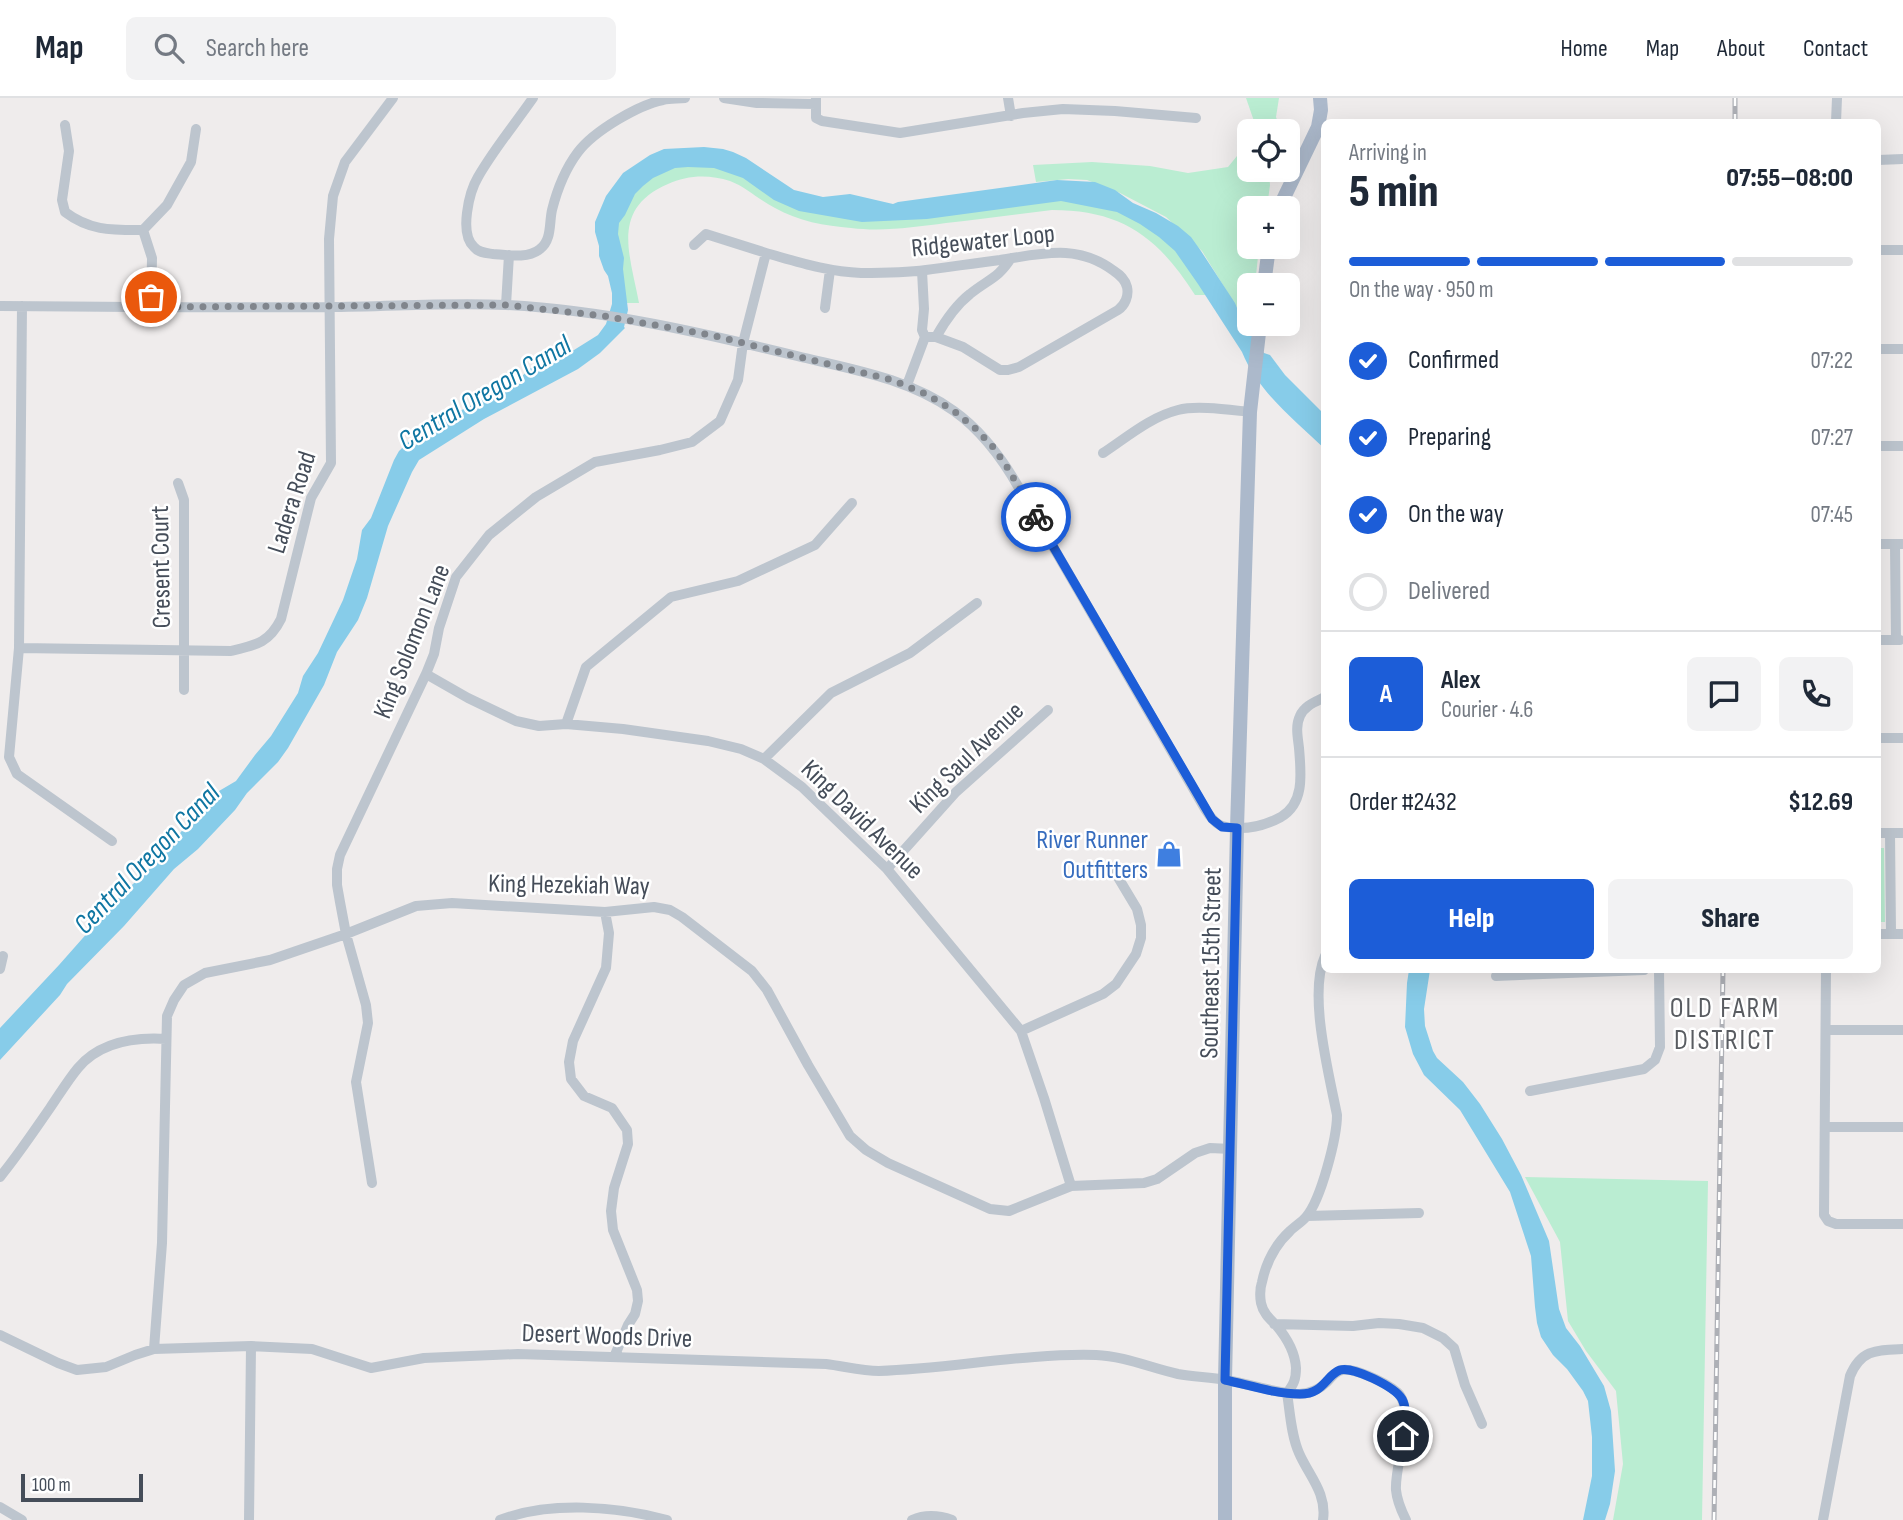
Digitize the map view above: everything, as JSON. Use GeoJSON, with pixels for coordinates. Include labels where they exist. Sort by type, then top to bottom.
{"type":"FeatureCollection","features":[{"type":"Feature","properties":{"kind":"main road"},"geometry":{"type":"LineString","coordinates":[[1311,98],[1311,139]]}},
{"type":"Feature","properties":{"kind":"main road"},"geometry":{"type":"LineString","coordinates":[[1285,196],[1318,127],[1320,98]]}},
{"type":"Feature","properties":{"kind":"main road","name":"Southeast 15th Street"},"geometry":{"type":"LineString","coordinates":[[1225,1520],[1225,1380],[1237,828],[1250,412],[1259,336]]}},
{"type":"Feature","properties":{"kind":"street","name":"Ladera Road"},"geometry":{"type":"LineString","coordinates":[[19,648],[231,651],[260,643],[274,634],[281,619],[311,498],[331,463],[329,239],[333,197],[345,162],[393,98]]}},
{"type":"Feature","properties":{"kind":"street"},"geometry":{"type":"LineString","coordinates":[[533,98],[477,178],[470,196],[466,230],[472,246],[483,253],[509,256],[536,252],[546,243],[551,212],[559,188],[578,152],[589,140],[614,121],[629,114],[662,100],[685,98]]}},
{"type":"Feature","properties":{"kind":"street"},"geometry":{"type":"LineString","coordinates":[[724,98],[766,104],[816,101],[816,118],[822,121],[900,133],[1063,109],[1196,118]]}},
{"type":"Feature","properties":{"kind":"street"},"geometry":{"type":"LineString","coordinates":[[1008,98],[1012,116]]}},
{"type":"Feature","properties":{"kind":"street"},"geometry":{"type":"LineString","coordinates":[[1115,98],[1115,111]]}},
{"type":"Feature","properties":{"kind":"street"},"geometry":{"type":"LineString","coordinates":[[1836,119],[1837,98]]}},
{"type":"Feature","properties":{"kind":"street"},"geometry":{"type":"LineString","coordinates":[[65,125],[69,151],[62,200],[65,212],[77,221],[105,230],[143,230],[167,205],[191,162],[196,129]]}},
{"type":"Feature","properties":{"kind":"street"},"geometry":{"type":"LineString","coordinates":[[1881,160],[1903,159]]}},
{"type":"Feature","properties":{"kind":"street"},"geometry":{"type":"LineString","coordinates":[[143,230],[152,258],[150,307]]}},
{"type":"Feature","properties":{"kind":"street","name":"Ridgewater Loop"},"geometry":{"type":"LineString","coordinates":[[694,245],[706,234],[830,271],[888,273],[922,271],[1041,252],[1061,252],[1086,255],[1104,263],[1123,278],[1127,288],[1124,306],[1019,367],[1009,370],[1000,370],[963,347],[930,337]]}},
{"type":"Feature","properties":{"kind":"street"},"geometry":{"type":"LineString","coordinates":[[1881,250],[1903,250]]}},
{"type":"Feature","properties":{"kind":"street"},"geometry":{"type":"LineString","coordinates":[[743,343],[766,253]]}},
{"type":"Feature","properties":{"kind":"street"},"geometry":{"type":"LineString","coordinates":[[506,305],[509,256]]}},
{"type":"Feature","properties":{"kind":"street"},"geometry":{"type":"LineString","coordinates":[[907,385],[930,337],[968,295],[1003,271],[1011,258]]}},
{"type":"Feature","properties":{"kind":"street"},"geometry":{"type":"LineString","coordinates":[[825,308],[830,271]]}},
{"type":"Feature","properties":{"kind":"street"},"geometry":{"type":"LineString","coordinates":[[922,271],[922,330],[930,337]]}},
{"type":"Feature","properties":{"kind":"street"},"geometry":{"type":"LineString","coordinates":[[0,306],[506,305],[604,316],[682,329],[907,385],[954,411],[993,447],[1212,819],[1222,827],[1254,828],[1287,813],[1299,794],[1301,779],[1297,736],[1300,716],[1308,706],[1321,700]]}},
{"type":"Feature","properties":{"kind":"street"},"geometry":{"type":"LineString","coordinates":[[22,306],[19,648],[9,757],[17,775],[112,841]]}},
{"type":"Feature","properties":{"kind":"street","name":"King Solomon Lane"},"geometry":{"type":"LineString","coordinates":[[372,1183],[356,1082],[368,1023],[346,934],[337,869],[340,855],[426,674],[456,577],[489,535],[536,497],[595,462],[692,442],[720,421],[737,380],[743,343]]}},
{"type":"Feature","properties":{"kind":"street"},"geometry":{"type":"LineString","coordinates":[[1881,349],[1903,349]]}},
{"type":"Feature","properties":{"kind":"street"},"geometry":{"type":"LineString","coordinates":[[1102,453],[1153,420],[1180,409],[1250,412]]}},
{"type":"Feature","properties":{"kind":"street"},"geometry":{"type":"LineString","coordinates":[[1881,446],[1903,446]]}},
{"type":"Feature","properties":{"kind":"street","name":"Cresent Court"},"geometry":{"type":"LineString","coordinates":[[178,483],[184,500],[184,690]]}},
{"type":"Feature","properties":{"kind":"street"},"geometry":{"type":"LineString","coordinates":[[566,724],[586,667],[671,597],[738,581],[815,545],[852,503]]}},
{"type":"Feature","properties":{"kind":"street"},"geometry":{"type":"LineString","coordinates":[[1881,544],[1899,544],[1899,640],[1881,640]]}},
{"type":"Feature","properties":{"kind":"street"},"geometry":{"type":"LineString","coordinates":[[764,759],[831,693],[910,653],[977,603]]}},
{"type":"Feature","properties":{"kind":"street","name":"King David Avenue"},"geometry":{"type":"LineString","coordinates":[[426,674],[516,721],[539,726],[566,724],[623,729],[708,741],[741,749],[764,759],[802,787],[887,869],[1021,1031],[1071,1186]]}},
{"type":"Feature","properties":{"kind":"street","name":"King Saul Avenue"},"geometry":{"type":"LineString","coordinates":[[887,869],[956,792],[1048,710]]}},
{"type":"Feature","properties":{"kind":"street"},"geometry":{"type":"LineString","coordinates":[[1881,738],[1903,738]]}},
{"type":"Feature","properties":{"kind":"street"},"geometry":{"type":"LineString","coordinates":[[1881,833],[1903,833]]}},
{"type":"Feature","properties":{"kind":"street"},"geometry":{"type":"LineString","coordinates":[[1890,833],[1891,934]]}},
{"type":"Feature","properties":{"kind":"street"},"geometry":{"type":"LineString","coordinates":[[1021,1031],[1103,995],[1116,984],[1136,954],[1141,938],[1137,909],[1113,869]]}},
{"type":"Feature","properties":{"kind":"street","name":"King Hezekiah Way"},"geometry":{"type":"LineString","coordinates":[[154,1349],[162,1243],[167,1016],[174,1000],[184,985],[205,973],[270,960],[416,906],[452,903],[605,912],[654,907],[670,910],[752,971],[767,990],[850,1136],[866,1150],[888,1163],[990,1209],[1009,1211],[1071,1186],[1144,1183],[1157,1179],[1195,1153],[1210,1148],[1231,1149]]}},
{"type":"Feature","properties":{"kind":"street"},"geometry":{"type":"LineString","coordinates":[[605,912],[609,933],[606,968],[573,1041],[569,1062],[571,1079],[584,1096],[612,1108],[627,1130],[628,1144],[614,1188],[612,1230],[637,1290],[638,1301],[635,1314],[614,1357]]}},
{"type":"Feature","properties":{"kind":"street"},"geometry":{"type":"LineString","coordinates":[[1881,934],[1903,934]]}},
{"type":"Feature","properties":{"kind":"street"},"geometry":{"type":"LineString","coordinates":[[0,969],[3,956]]}},
{"type":"Feature","properties":{"kind":"street"},"geometry":{"type":"LineString","coordinates":[[1321,971],[1320,1021],[1337,1115],[1335,1142],[1317,1200],[1307,1216],[1289,1231],[1272,1254],[1264,1273],[1261,1304],[1266,1315],[1289,1342],[1295,1360],[1294,1384],[1287,1393],[1292,1426],[1298,1452],[1320,1492],[1324,1505],[1323,1520]]}},
{"type":"Feature","properties":{"kind":"street"},"geometry":{"type":"LineString","coordinates":[[1496,976],[1570,973]]}},
{"type":"Feature","properties":{"kind":"street"},"geometry":{"type":"LineString","coordinates":[[1530,1091],[1644,1069],[1655,1060],[1660,1047],[1659,973]]}},
{"type":"Feature","properties":{"kind":"street"},"geometry":{"type":"LineString","coordinates":[[1826,973],[1824,1216],[1828,1222],[1836,1224],[1903,1224]]}},
{"type":"Feature","properties":{"kind":"street"},"geometry":{"type":"LineString","coordinates":[[1826,1030],[1903,1030]]}},
{"type":"Feature","properties":{"kind":"street"},"geometry":{"type":"LineString","coordinates":[[0,1177],[79,1067],[96,1052],[144,1038],[166,1039]]}},
{"type":"Feature","properties":{"kind":"street"},"geometry":{"type":"LineString","coordinates":[[1825,1127],[1903,1127]]}},
{"type":"Feature","properties":{"kind":"street"},"geometry":{"type":"LineString","coordinates":[[1307,1216],[1419,1213]]}},
{"type":"Feature","properties":{"kind":"street"},"geometry":{"type":"LineString","coordinates":[[1275,1324],[1399,1324],[1423,1328],[1443,1338],[1454,1348],[1465,1385],[1482,1424]]}},
{"type":"Feature","properties":{"kind":"street","name":"Desert Woods Drive"},"geometry":{"type":"LineString","coordinates":[[0,1335],[77,1370],[106,1367],[154,1349],[251,1346],[312,1349],[370,1368],[424,1358],[518,1354],[826,1364],[876,1371],[1098,1355],[1180,1374],[1287,1393]]}},
{"type":"Feature","properties":{"kind":"street"},"geometry":{"type":"LineString","coordinates":[[249,1520],[251,1346]]}},
{"type":"Feature","properties":{"kind":"street"},"geometry":{"type":"LineString","coordinates":[[1823,1520],[1850,1376],[1854,1367],[1862,1357],[1872,1351],[1903,1349]]}},
{"type":"Feature","properties":{"kind":"street"},"geometry":{"type":"LineString","coordinates":[[1287,1393],[1315,1391],[1334,1374],[1348,1369],[1397,1392],[1402,1399],[1405,1417],[1396,1489],[1406,1520]]}},
{"type":"Feature","properties":{"kind":"street"},"geometry":{"type":"LineString","coordinates":[[0,1507],[22,1520]]}},
{"type":"Feature","properties":{"kind":"street"},"geometry":{"type":"LineString","coordinates":[[500,1520],[529,1511],[578,1508],[629,1511],[667,1520]]}},
{"type":"Feature","properties":{"kind":"street"},"geometry":{"type":"LineString","coordinates":[[912,1520],[935,1515],[952,1520]]}},
{"type":"Feature","properties":{"kind":"green space"},"geometry":{"type":"Polygon","coordinates":[[[1246,98],[1279,98],[1277,119],[1253,119],[1246,98]]]}},
{"type":"Feature","properties":{"kind":"green space"},"geometry":{"type":"Polygon","coordinates":[[[1237,156],[1237,182],[1270,182],[1270,185],[1269,196],[1237,196],[1237,259],[1258,259],[1256,273],[1237,273],[1237,308],[1202,251],[1166,217],[1120,193],[1087,180],[1036,182],[1033,165],[1092,162],[1150,166],[1188,173],[1228,167],[1237,156]]]}},
{"type":"Feature","properties":{"kind":"green space"},"geometry":{"type":"Polygon","coordinates":[[[689,158],[850,210],[1049,191],[1149,217],[1217,295],[1195,295],[1167,257],[1152,243],[1136,231],[1099,215],[1052,210],[899,228],[841,227],[784,213],[730,181],[698,176],[668,184],[650,194],[638,206],[628,234],[639,303],[620,303],[610,244],[629,186],[689,158]]]}},
{"type":"Feature","properties":{"kind":"green space"},"geometry":{"type":"Polygon","coordinates":[[[1881,848],[1884,848],[1885,922],[1881,922],[1881,848]]]}},
{"type":"Feature","properties":{"kind":"green space"},"geometry":{"type":"Polygon","coordinates":[[[1525,1177],[1708,1181],[1702,1520],[1613,1520],[1623,1464],[1616,1391],[1586,1351],[1568,1321],[1560,1242],[1525,1177]]]}},
{"type":"Feature","properties":{"kind":"water"},"geometry":{"type":"Polygon","coordinates":[[[664,149],[723,149],[746,158],[794,190],[823,197],[850,194],[893,204],[1057,180],[1095,182],[1115,190],[1133,203],[1178,226],[1191,237],[1235,303],[1237,336],[1252,336],[1264,353],[1270,355],[1285,375],[1321,411],[1321,445],[1267,393],[1175,251],[1140,224],[1117,212],[1061,201],[927,219],[862,222],[799,211],[774,200],[743,178],[714,168],[675,168],[653,178],[635,194],[619,223],[618,234],[624,258],[628,310],[625,328],[600,353],[578,369],[484,419],[419,460],[388,526],[358,620],[337,652],[324,685],[288,748],[235,810],[198,849],[174,869],[0,1060],[0,1028],[120,896],[159,860],[188,823],[219,791],[236,781],[271,736],[298,693],[303,676],[318,653],[343,600],[357,559],[362,530],[371,518],[399,451],[422,429],[472,405],[531,368],[574,350],[598,335],[606,324],[612,293],[599,256],[595,222],[606,196],[623,173],[664,149]]]}},
{"type":"Feature","properties":{"kind":"water"},"geometry":{"type":"Polygon","coordinates":[[[1409,973],[1430,973],[1424,1009],[1425,1026],[1433,1051],[1480,1104],[1521,1175],[1549,1241],[1559,1309],[1566,1328],[1604,1386],[1611,1411],[1615,1471],[1605,1520],[1583,1520],[1592,1476],[1588,1401],[1541,1337],[1535,1307],[1531,1256],[1510,1192],[1460,1110],[1424,1075],[1413,1054],[1405,1027],[1409,973]]]}},
{"type":"Feature","properties":{"kind":"railway"},"geometry":{"type":"LineString","coordinates":[[1735,98],[1735,119]]}},
{"type":"Feature","properties":{"kind":"railway"},"geometry":{"type":"LineString","coordinates":[[1714,1520],[1723,973]]}},
{"type":"Feature","properties":{"kind":"way so far"},"geometry":{"type":"LineString","coordinates":[[151,297],[150,307],[506,305],[604,316],[682,329],[793,355],[907,385],[954,411],[993,447],[1036,517]]}},
{"type":"Feature","properties":{"kind":"place","name":"River Runner Outfitters"},"geometry":{"type":"Point","coordinates":[1169,854]}},
{"type":"Feature","properties":{"kind":"district","name":"OLD FARM DISTRICT"},"geometry":{"type":"Point","coordinates":[1725,1023]}},
{"type":"Feature","properties":{"kind":"route"},"geometry":{"type":"LineString","coordinates":[[1036,517],[1212,819],[1222,827],[1237,828],[1225,1380],[1302,1394],[1315,1391],[1334,1374],[1348,1369],[1397,1392],[1405,1407],[1403,1436]]}},
{"type":"Feature","properties":{"kind":"water label","name":"Central Oregon Canal"},"geometry":{"type":"Point","coordinates":[484,392]}},
{"type":"Feature","properties":{"kind":"water label","name":"Central Oregon Canal"},"geometry":{"type":"Point","coordinates":[146,858]}}]}
